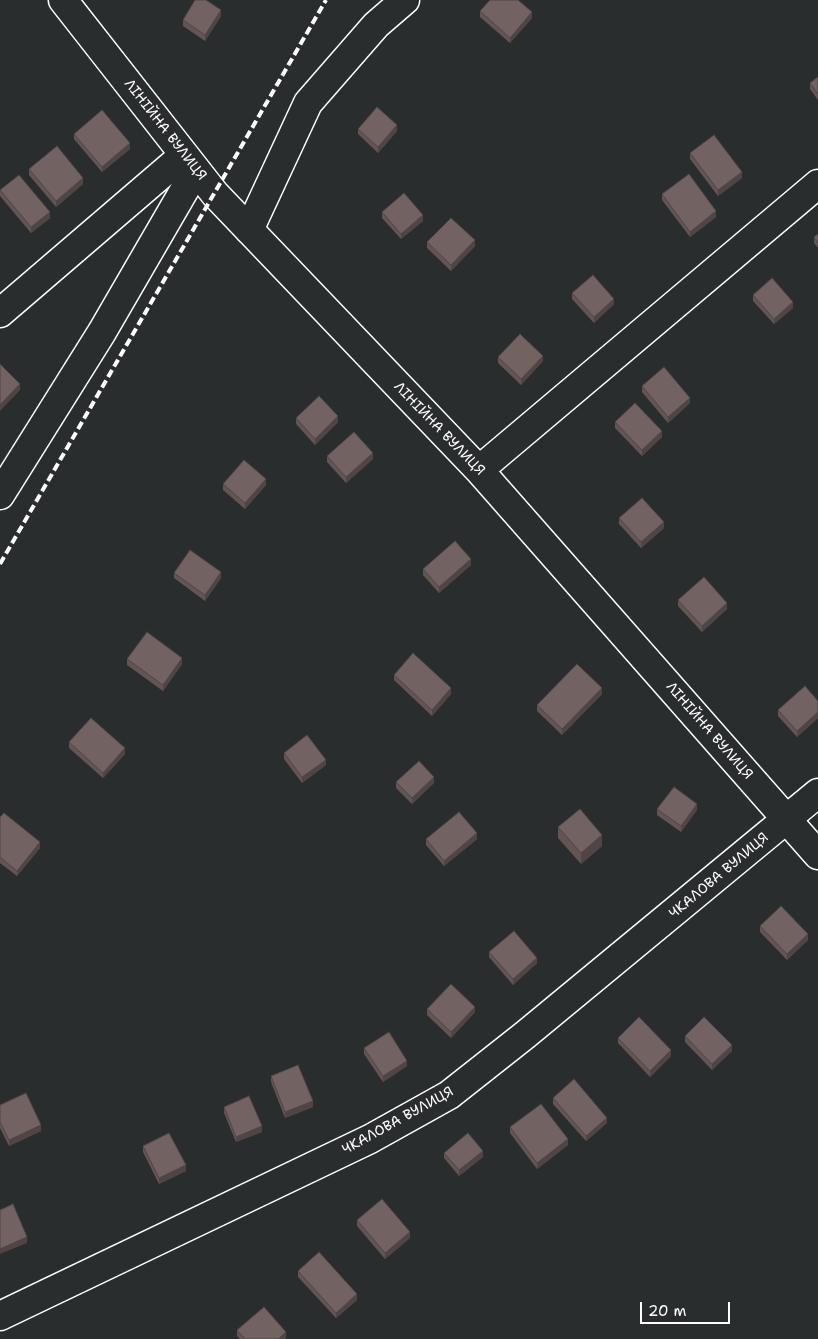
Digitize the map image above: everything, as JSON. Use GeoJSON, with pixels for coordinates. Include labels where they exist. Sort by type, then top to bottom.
{"type":"FeatureCollection","features":[{"type":"Feature","properties":{"kind":"street","name":"ЛІНІЙНА ВУЛИЦЯ"},"geometry":{"type":"LineString","coordinates":[[63,0],[215,194],[479,470],[818,855]]}},
{"type":"Feature","properties":{"kind":"street"},"geometry":{"type":"LineString","coordinates":[[249,230],[308,103],[376,25],[405,0]]}},
{"type":"Feature","properties":{"kind":"street"},"geometry":{"type":"LineString","coordinates":[[0,313],[190,162]]}},
{"type":"Feature","properties":{"kind":"street"},"geometry":{"type":"LineString","coordinates":[[0,495],[102,332],[190,162]]}},
{"type":"Feature","properties":{"kind":"street"},"geometry":{"type":"LineString","coordinates":[[479,470],[818,184]]}},
{"type":"Feature","properties":{"kind":"street","name":"ЧКАЛОВА ВУЛИЦЯ"},"geometry":{"type":"LineString","coordinates":[[0,1316],[370,1139],[449,1095],[525,1036],[818,793]]}},
{"type":"Feature","properties":{"kind":"building"},"geometry":{"type":"Polygon","coordinates":[[[195,0],[206,0],[221,10],[205,35],[183,20],[195,0]]]}},
{"type":"Feature","properties":{"kind":"building"},"geometry":{"type":"Polygon","coordinates":[[[490,0],[518,0],[532,12],[510,38],[480,11],[490,0]]]}},
{"type":"Feature","properties":{"kind":"building"},"geometry":{"type":"Polygon","coordinates":[[[818,77],[818,94],[810,83],[818,77]]]}},
{"type":"Feature","properties":{"kind":"building"},"geometry":{"type":"Polygon","coordinates":[[[377,107],[397,125],[378,147],[358,129],[377,107]]]}},
{"type":"Feature","properties":{"kind":"building"},"geometry":{"type":"Polygon","coordinates":[[[102,110],[130,143],[102,167],[74,134],[102,110]]]}},
{"type":"Feature","properties":{"kind":"building"},"geometry":{"type":"Polygon","coordinates":[[[714,135],[742,172],[718,190],[690,153],[714,135]]]}},
{"type":"Feature","properties":{"kind":"building"},"geometry":{"type":"Polygon","coordinates":[[[57,146],[83,178],[56,201],[29,169],[57,146]]]}},
{"type":"Feature","properties":{"kind":"building"},"geometry":{"type":"Polygon","coordinates":[[[689,174],[716,211],[690,232],[662,194],[689,174]]]}},
{"type":"Feature","properties":{"kind":"building"},"geometry":{"type":"Polygon","coordinates":[[[19,175],[50,212],[31,227],[0,190],[19,175]]]}},
{"type":"Feature","properties":{"kind":"building"},"geometry":{"type":"Polygon","coordinates":[[[404,193],[423,215],[401,234],[382,212],[404,193]]]}},
{"type":"Feature","properties":{"kind":"building"},"geometry":{"type":"Polygon","coordinates":[[[451,218],[475,240],[451,265],[427,242],[451,218]]]}},
{"type":"Feature","properties":{"kind":"building"},"geometry":{"type":"Polygon","coordinates":[[[818,234],[818,243],[814,237],[818,234]]]}},
{"type":"Feature","properties":{"kind":"building"},"geometry":{"type":"Polygon","coordinates":[[[593,275],[614,299],[594,317],[572,293],[593,275]]]}},
{"type":"Feature","properties":{"kind":"building"},"geometry":{"type":"Polygon","coordinates":[[[772,278],[793,302],[774,319],[753,295],[772,278]]]}},
{"type":"Feature","properties":{"kind":"building"},"geometry":{"type":"Polygon","coordinates":[[[520,334],[543,356],[521,379],[498,357],[520,334]]]}},
{"type":"Feature","properties":{"kind":"building"},"geometry":{"type":"Polygon","coordinates":[[[0,364],[20,384],[0,405],[0,364]]]}},
{"type":"Feature","properties":{"kind":"building"},"geometry":{"type":"Polygon","coordinates":[[[664,367],[690,398],[668,417],[642,386],[664,367]]]}},
{"type":"Feature","properties":{"kind":"building"},"geometry":{"type":"Polygon","coordinates":[[[319,396],[338,416],[315,439],[296,418],[319,396]]]}},
{"type":"Feature","properties":{"kind":"building"},"geometry":{"type":"Polygon","coordinates":[[[635,403],[662,431],[642,450],[615,422],[635,403]]]}},
{"type":"Feature","properties":{"kind":"building"},"geometry":{"type":"Polygon","coordinates":[[[354,432],[373,453],[346,477],[327,456],[354,432]]]}},
{"type":"Feature","properties":{"kind":"building"},"geometry":{"type":"Polygon","coordinates":[[[244,460],[266,479],[245,503],[223,484],[244,460]]]}},
{"type":"Feature","properties":{"kind":"building"},"geometry":{"type":"Polygon","coordinates":[[[642,498],[664,522],[641,542],[619,518],[642,498]]]}},
{"type":"Feature","properties":{"kind":"building"},"geometry":{"type":"Polygon","coordinates":[[[455,541],[471,559],[439,587],[423,569],[455,541]]]}},
{"type":"Feature","properties":{"kind":"building"},"geometry":{"type":"Polygon","coordinates":[[[190,550],[221,572],[205,595],[174,573],[190,550]]]}},
{"type":"Feature","properties":{"kind":"building"},"geometry":{"type":"Polygon","coordinates":[[[704,577],[727,603],[702,626],[678,600],[704,577]]]}},
{"type":"Feature","properties":{"kind":"building"},"geometry":{"type":"Polygon","coordinates":[[[147,632],[182,658],[163,685],[127,659],[147,632]]]}},
{"type":"Feature","properties":{"kind":"building"},"geometry":{"type":"Polygon","coordinates":[[[413,653],[451,688],[432,710],[394,675],[413,653]]]}},
{"type":"Feature","properties":{"kind":"building"},"geometry":{"type":"Polygon","coordinates":[[[577,664],[602,688],[562,729],[537,705],[577,664]]]}},
{"type":"Feature","properties":{"kind":"building"},"geometry":{"type":"Polygon","coordinates":[[[805,686],[818,701],[818,712],[797,731],[778,710],[805,686]]]}},
{"type":"Feature","properties":{"kind":"building"},"geometry":{"type":"Polygon","coordinates":[[[91,718],[125,748],[103,773],[69,742],[91,718]]]}},
{"type":"Feature","properties":{"kind":"building"},"geometry":{"type":"Polygon","coordinates":[[[307,735],[326,760],[302,777],[284,753],[307,735]]]}},
{"type":"Feature","properties":{"kind":"building"},"geometry":{"type":"Polygon","coordinates":[[[419,761],[434,777],[412,798],[396,782],[419,761]]]}},
{"type":"Feature","properties":{"kind":"building"},"geometry":{"type":"Polygon","coordinates":[[[674,787],[697,804],[681,826],[657,809],[674,787]]]}},
{"type":"Feature","properties":{"kind":"building"},"geometry":{"type":"Polygon","coordinates":[[[580,809],[602,835],[581,853],[558,827],[580,809]]]}},
{"type":"Feature","properties":{"kind":"building"},"geometry":{"type":"Polygon","coordinates":[[[459,812],[477,833],[444,861],[426,839],[459,812]]]}},
{"type":"Feature","properties":{"kind":"building"},"geometry":{"type":"Polygon","coordinates":[[[4,813],[40,842],[17,871],[0,857],[0,817],[4,813]]]}},
{"type":"Feature","properties":{"kind":"building"},"geometry":{"type":"Polygon","coordinates":[[[781,906],[808,934],[787,954],[760,926],[781,906]]]}},
{"type":"Feature","properties":{"kind":"building"},"geometry":{"type":"Polygon","coordinates":[[[514,931],[537,958],[513,979],[489,952],[514,931]]]}},
{"type":"Feature","properties":{"kind":"building"},"geometry":{"type":"Polygon","coordinates":[[[451,984],[475,1007],[451,1032],[427,1009],[451,984]]]}},
{"type":"Feature","properties":{"kind":"building"},"geometry":{"type":"Polygon","coordinates":[[[639,1017],[671,1050],[650,1071],[618,1038],[639,1017]]]}},
{"type":"Feature","properties":{"kind":"building"},"geometry":{"type":"Polygon","coordinates":[[[704,1017],[732,1045],[712,1064],[685,1036],[704,1017]]]}},
{"type":"Feature","properties":{"kind":"building"},"geometry":{"type":"Polygon","coordinates":[[[389,1032],[407,1061],[383,1076],[364,1048],[389,1032]]]}},
{"type":"Feature","properties":{"kind":"building"},"geometry":{"type":"Polygon","coordinates":[[[298,1065],[313,1101],[285,1112],[271,1076],[298,1065]]]}},
{"type":"Feature","properties":{"kind":"building"},"geometry":{"type":"Polygon","coordinates":[[[574,1079],[607,1118],[586,1136],[553,1098],[574,1079]]]}},
{"type":"Feature","properties":{"kind":"building"},"geometry":{"type":"Polygon","coordinates":[[[26,1093],[41,1125],[9,1140],[0,1122],[0,1105],[26,1093]]]}},
{"type":"Feature","properties":{"kind":"building"},"geometry":{"type":"Polygon","coordinates":[[[249,1096],[262,1126],[236,1137],[224,1107],[249,1096]]]}},
{"type":"Feature","properties":{"kind":"building"},"geometry":{"type":"Polygon","coordinates":[[[541,1104],[568,1139],[537,1163],[510,1127],[541,1104]]]}},
{"type":"Feature","properties":{"kind":"building"},"geometry":{"type":"Polygon","coordinates":[[[169,1133],[186,1165],[159,1178],[143,1146],[169,1133]]]}},
{"type":"Feature","properties":{"kind":"building"},"geometry":{"type":"Polygon","coordinates":[[[468,1133],[483,1151],[459,1170],[444,1153],[468,1133]]]}},
{"type":"Feature","properties":{"kind":"building"},"geometry":{"type":"Polygon","coordinates":[[[382,1199],[410,1232],[385,1253],[357,1220],[382,1199]]]}},
{"type":"Feature","properties":{"kind":"building"},"geometry":{"type":"Polygon","coordinates":[[[13,1204],[27,1237],[0,1249],[0,1210],[13,1204]]]}},
{"type":"Feature","properties":{"kind":"building"},"geometry":{"type":"Polygon","coordinates":[[[319,1252],[357,1294],[336,1313],[298,1271],[319,1252]]]}},
{"type":"Feature","properties":{"kind":"building"},"geometry":{"type":"Polygon","coordinates":[[[264,1307],[286,1332],[278,1339],[245,1339],[237,1330],[264,1307]]]}},
{"type":"Feature","properties":{"kind":"railway"},"geometry":{"type":"LineString","coordinates":[[0,564],[326,0]]}}]}
